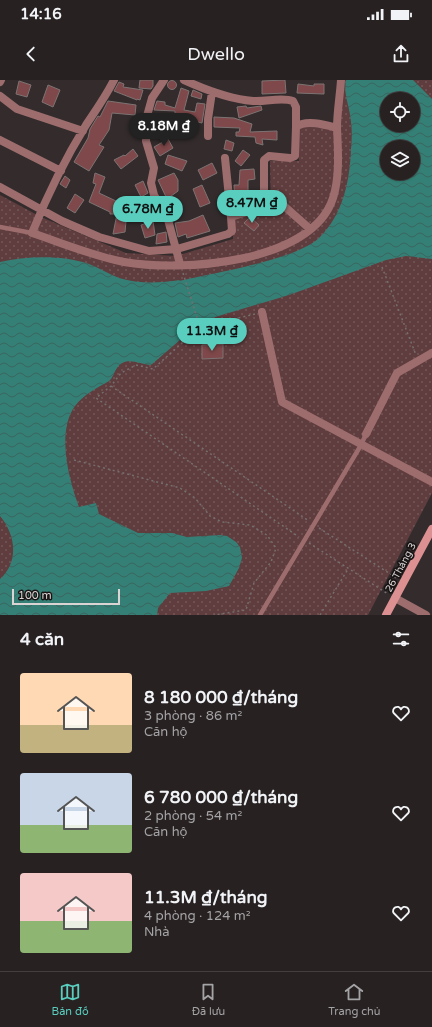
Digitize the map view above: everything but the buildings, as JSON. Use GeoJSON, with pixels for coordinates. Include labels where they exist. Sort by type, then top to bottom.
{"type":"FeatureCollection","features":[{"type":"Feature","properties":{"kind":"street"},"geometry":{"type":"LineString","coordinates":[[114,80],[107,95],[83,130],[42,210],[32,233],[124,262],[180,264],[227,262],[266,253],[290,242],[310,229],[326,213],[333,197],[339,146],[337,128],[341,80]]}},
{"type":"Feature","properties":{"kind":"street"},"geometry":{"type":"LineString","coordinates":[[164,80],[152,98],[147,116],[146,141],[154,168],[151,184],[154,195],[167,216],[178,249],[180,264]]}},
{"type":"Feature","properties":{"kind":"street"},"geometry":{"type":"LineString","coordinates":[[184,80],[212,92],[251,100],[287,99],[293,101],[296,107],[295,156],[290,158],[269,156],[264,160],[264,196],[262,207],[231,217]]}},
{"type":"Feature","properties":{"kind":"street"},"geometry":{"type":"LineString","coordinates":[[208,136],[208,119],[212,92]]}},
{"type":"Feature","properties":{"kind":"street"},"geometry":{"type":"LineString","coordinates":[[0,96],[17,109],[83,130]]}},
{"type":"Feature","properties":{"kind":"street"},"geometry":{"type":"LineString","coordinates":[[296,127],[304,124],[322,124],[337,128]]}},
{"type":"Feature","properties":{"kind":"street"},"geometry":{"type":"LineString","coordinates":[[0,140],[62,171]]}},
{"type":"Feature","properties":{"kind":"street"},"geometry":{"type":"LineString","coordinates":[[0,187],[62,221],[115,242],[149,251],[178,249],[228,234],[232,231],[225,158]]}},
{"type":"Feature","properties":{"kind":"street"},"geometry":{"type":"LineString","coordinates":[[264,196],[284,206],[310,229]]}},
{"type":"Feature","properties":{"kind":"street"},"geometry":{"type":"LineString","coordinates":[[262,312],[282,402],[432,482]]}},
{"type":"Feature","properties":{"kind":"street"},"geometry":{"type":"LineString","coordinates":[[366,434],[397,373],[432,353]]}},
{"type":"Feature","properties":{"kind":"street","name":"26 Tháng 3"},"geometry":{"type":"LineString","coordinates":[[386,615],[432,529]]}},
{"type":"Feature","properties":{"kind":"street"},"geometry":{"type":"LineString","coordinates":[[395,598],[426,615]]}},
{"type":"Feature","properties":{"kind":"lane"},"geometry":{"type":"LineString","coordinates":[[0,227],[32,233]]}},
{"type":"Feature","properties":{"kind":"lane"},"geometry":{"type":"LineString","coordinates":[[260,615],[362,445],[366,434]]}},
{"type":"Feature","properties":{"kind":"path"},"geometry":{"type":"LineString","coordinates":[[382,267],[418,361]]}},
{"type":"Feature","properties":{"kind":"path"},"geometry":{"type":"LineString","coordinates":[[184,275],[199,325]]}},
{"type":"Feature","properties":{"kind":"path"},"geometry":{"type":"LineString","coordinates":[[262,312],[199,325],[157,367],[153,369],[136,365],[121,373],[111,386],[96,398],[304,540],[395,598]]}},
{"type":"Feature","properties":{"kind":"path"},"geometry":{"type":"LineString","coordinates":[[111,386],[330,536],[403,582]]}},
{"type":"Feature","properties":{"kind":"path"},"geometry":{"type":"LineString","coordinates":[[74,460],[180,488],[195,498],[210,516],[222,522],[250,525],[267,535],[276,548],[271,562],[254,583],[246,610],[214,615]]}},
{"type":"Feature","properties":{"kind":"path"},"geometry":{"type":"LineString","coordinates":[[320,615],[348,569]]}},
{"type":"Feature","properties":{"kind":"shaded area"},"geometry":{"type":"Polygon","coordinates":[[[341,80],[432,80],[432,493],[368,615],[0,615],[0,195],[41,217],[126,253],[176,256],[233,239],[233,218],[271,211],[270,161],[299,161],[297,126],[341,129],[341,80]]]}},
{"type":"Feature","properties":{"kind":"water"},"geometry":{"type":"Polygon","coordinates":[[[346,80],[413,80],[432,99],[432,259],[406,256],[386,260],[289,295],[202,321],[151,365],[129,361],[121,364],[109,381],[90,392],[78,402],[69,417],[66,429],[65,442],[68,470],[79,507],[96,503],[99,514],[138,533],[172,533],[187,537],[227,536],[236,542],[240,547],[242,558],[239,568],[229,586],[206,591],[170,593],[158,608],[157,615],[0,615],[0,579],[10,565],[13,557],[13,548],[9,531],[0,516],[0,262],[44,257],[68,259],[89,264],[119,278],[134,281],[157,282],[180,280],[179,281],[253,265],[292,253],[308,246],[319,238],[334,219],[347,185],[352,132],[346,95],[346,80]]]}}]}
